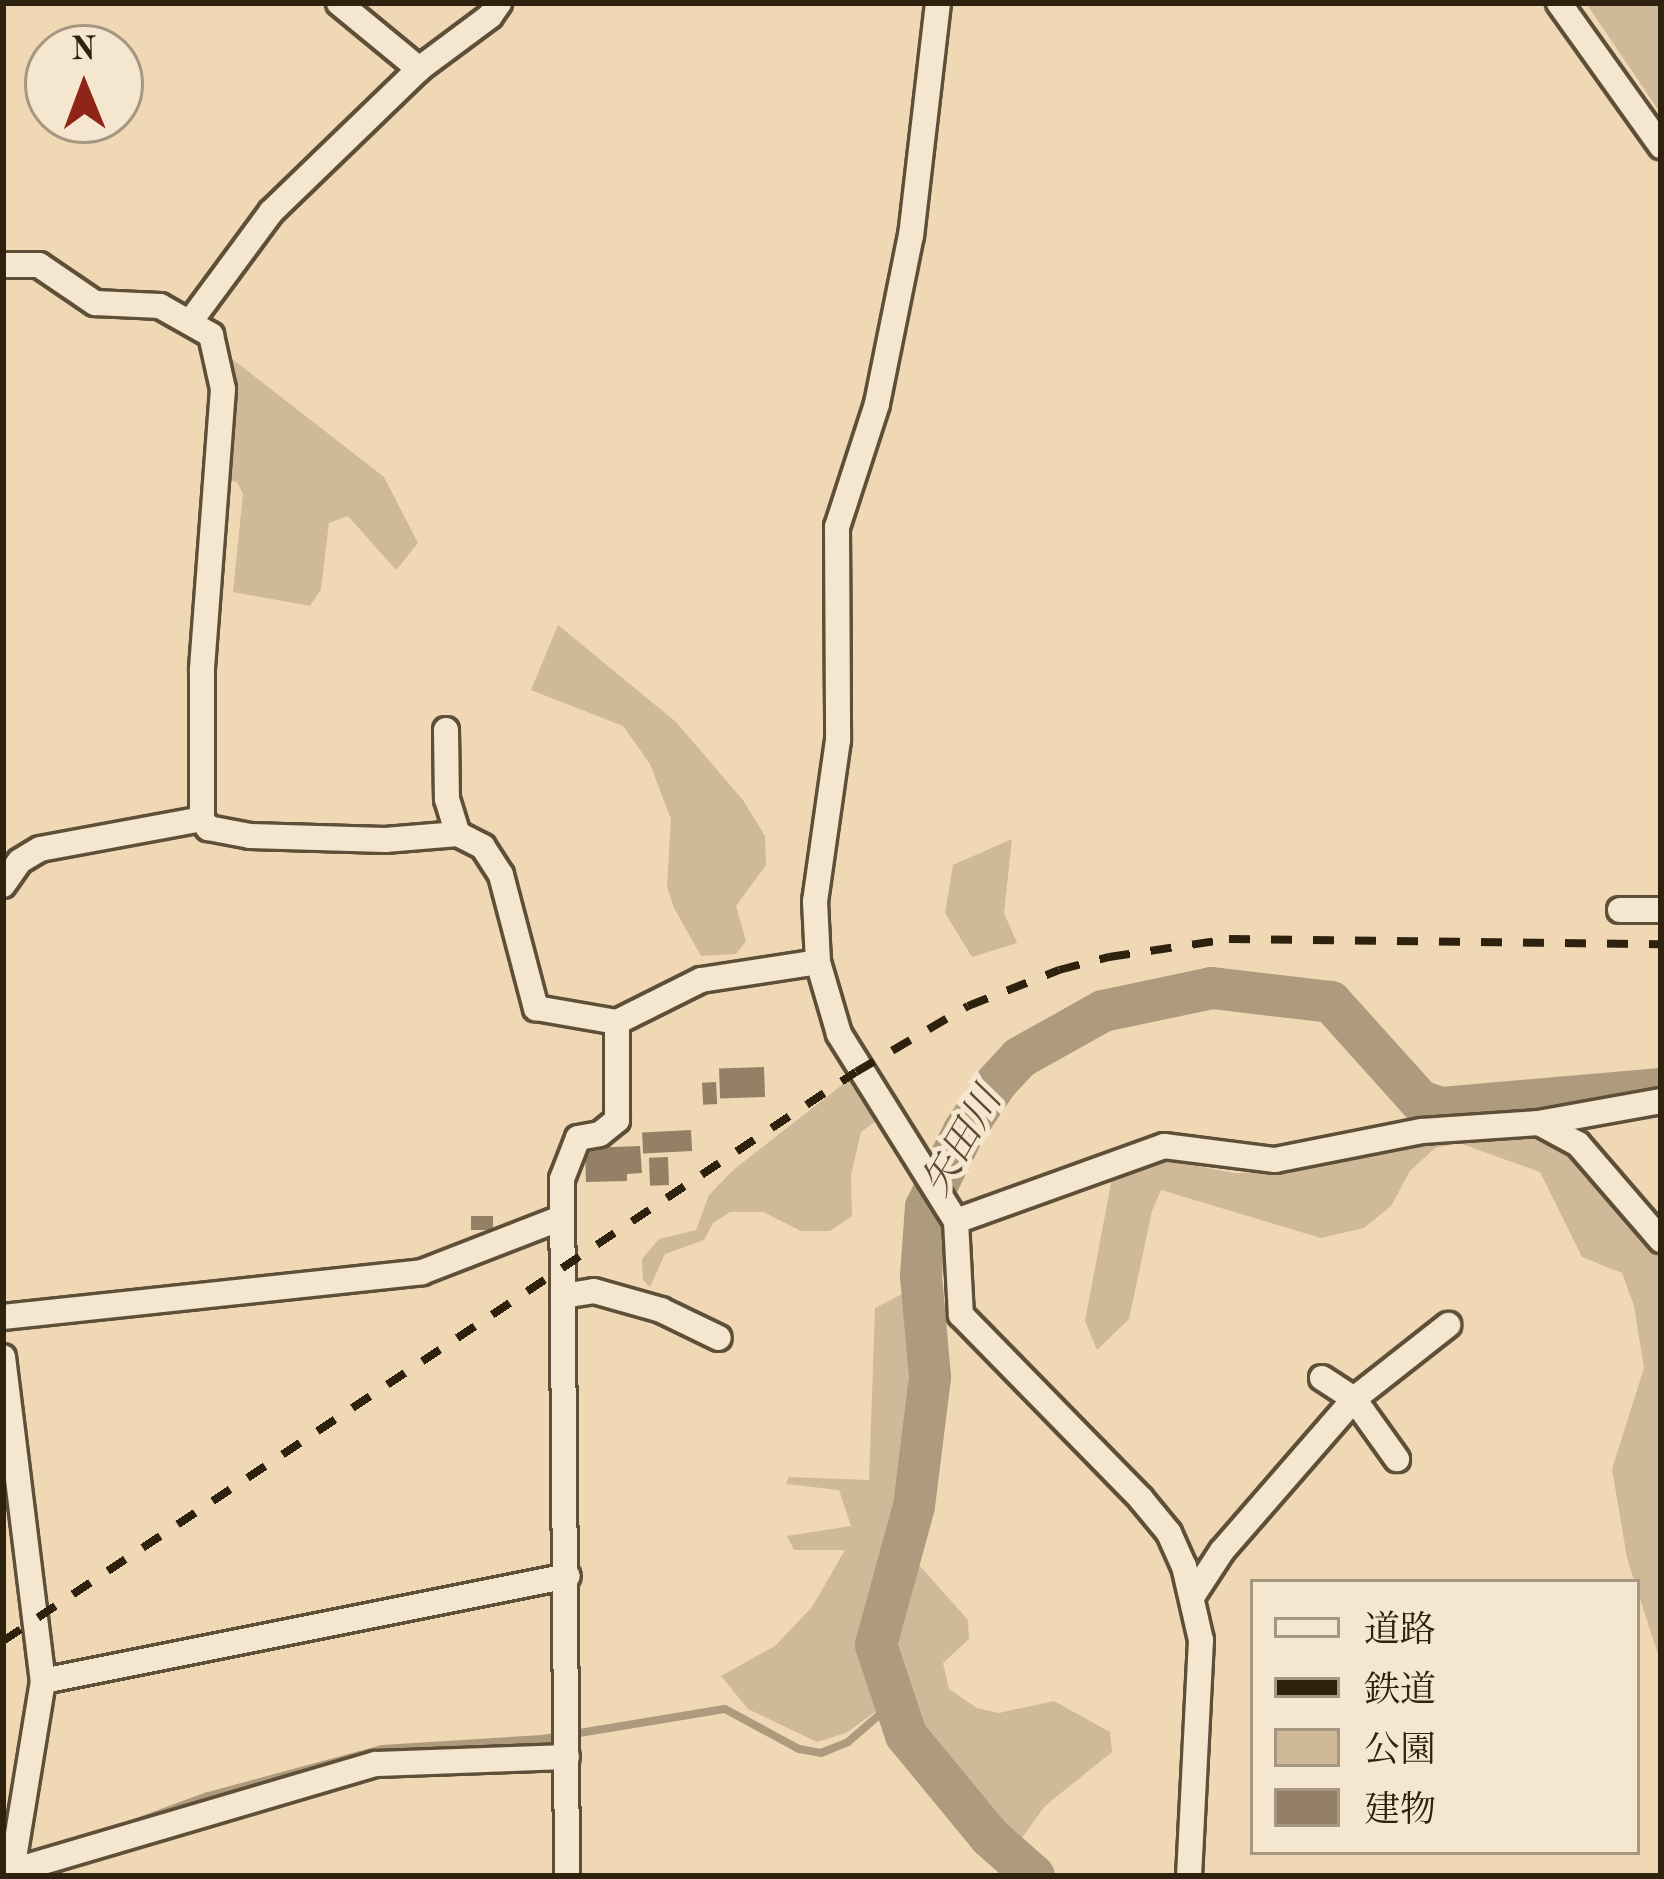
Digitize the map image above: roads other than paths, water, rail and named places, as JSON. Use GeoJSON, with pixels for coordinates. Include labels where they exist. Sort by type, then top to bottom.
{"type":"FeatureCollection","features":[{"type":"Feature","properties":{"kind":"street"},"geometry":{"type":"LineString","coordinates":[[338,3],[419,69]]}},
{"type":"Feature","properties":{"kind":"street"},"geometry":{"type":"LineString","coordinates":[[190,322],[271,212],[419,69],[490,16],[499,3]]}},
{"type":"Feature","properties":{"kind":"street"},"geometry":{"type":"LineString","coordinates":[[938,3],[911,235],[878,404],[837,527],[838,740],[815,901],[818,962],[839,1034],[952,1216],[961,1315],[1169,1533],[1192,1597],[1201,1640],[1190,1876]]}},
{"type":"Feature","properties":{"kind":"street"},"geometry":{"type":"LineString","coordinates":[[1559,3],[1661,146]]}},
{"type":"Feature","properties":{"kind":"street"},"geometry":{"type":"LineString","coordinates":[[3,266],[39,265],[95,303],[160,306],[212,335],[223,389],[202,670],[202,819],[208,828],[250,836],[386,840],[458,835],[483,847],[500,875],[536,1008],[617,1022],[701,980],[818,962]]}},
{"type":"Feature","properties":{"kind":"street"},"geometry":{"type":"LineString","coordinates":[[446,730],[447,799],[458,835]]}},
{"type":"Feature","properties":{"kind":"street"},"geometry":{"type":"LineString","coordinates":[[3,885],[20,861],[40,849],[202,819]]}},
{"type":"Feature","properties":{"kind":"street"},"geometry":{"type":"LineString","coordinates":[[1621,910],[1661,910]]}},
{"type":"Feature","properties":{"kind":"street"},"geometry":{"type":"LineString","coordinates":[[567,1876],[568,1576],[561,1218],[567,1156],[578,1138],[601,1134],[617,1120],[617,1022]]}},
{"type":"Feature","properties":{"kind":"street"},"geometry":{"type":"LineString","coordinates":[[952,1216],[1164,1146],[1275,1160],[1422,1131],[1539,1123],[1661,1101]]}},
{"type":"Feature","properties":{"kind":"street"},"geometry":{"type":"LineString","coordinates":[[1539,1123],[1578,1144],[1661,1240]]}},
{"type":"Feature","properties":{"kind":"street"},"geometry":{"type":"LineString","coordinates":[[3,1317],[422,1272],[561,1218]]}},
{"type":"Feature","properties":{"kind":"street"},"geometry":{"type":"LineString","coordinates":[[563,1296],[594,1291],[661,1310],[719,1338]]}},
{"type":"Feature","properties":{"kind":"street"},"geometry":{"type":"LineString","coordinates":[[1192,1597],[1222,1551],[1354,1400],[1448,1325]]}},
{"type":"Feature","properties":{"kind":"street"},"geometry":{"type":"LineString","coordinates":[[3,1357],[44,1681],[12,1874],[376,1764],[567,1757]]}},
{"type":"Feature","properties":{"kind":"street"},"geometry":{"type":"LineString","coordinates":[[1322,1378],[1354,1400],[1397,1460]]}},
{"type":"Feature","properties":{"kind":"street"},"geometry":{"type":"LineString","coordinates":[[44,1681],[568,1576]]}},
{"type":"Feature","properties":{"kind":"waterway","name":"矢田川"},"geometry":{"type":"LineString","coordinates":[[1034,1876],[990,1837],[906,1735],[876,1645],[914,1506],[930,1377],[921,1276],[926,1207],[964,1131],[997,1082],[1019,1058],[1103,1011],[1212,988],[1331,1002],[1420,1101],[1442,1108],[1661,1089]]}},
{"type":"Feature","properties":{"kind":"waterway"},"geometry":{"type":"LineString","coordinates":[[126,1826],[208,1796],[382,1749],[543,1739],[725,1709],[799,1749],[821,1753],[848,1742],[893,1703]]}},
{"type":"Feature","properties":{"kind":"railway"},"geometry":{"type":"LineString","coordinates":[[3,1641],[856,1072],[968,1006],[1059,970],[1109,957],[1229,939],[1661,944]]}}]}
